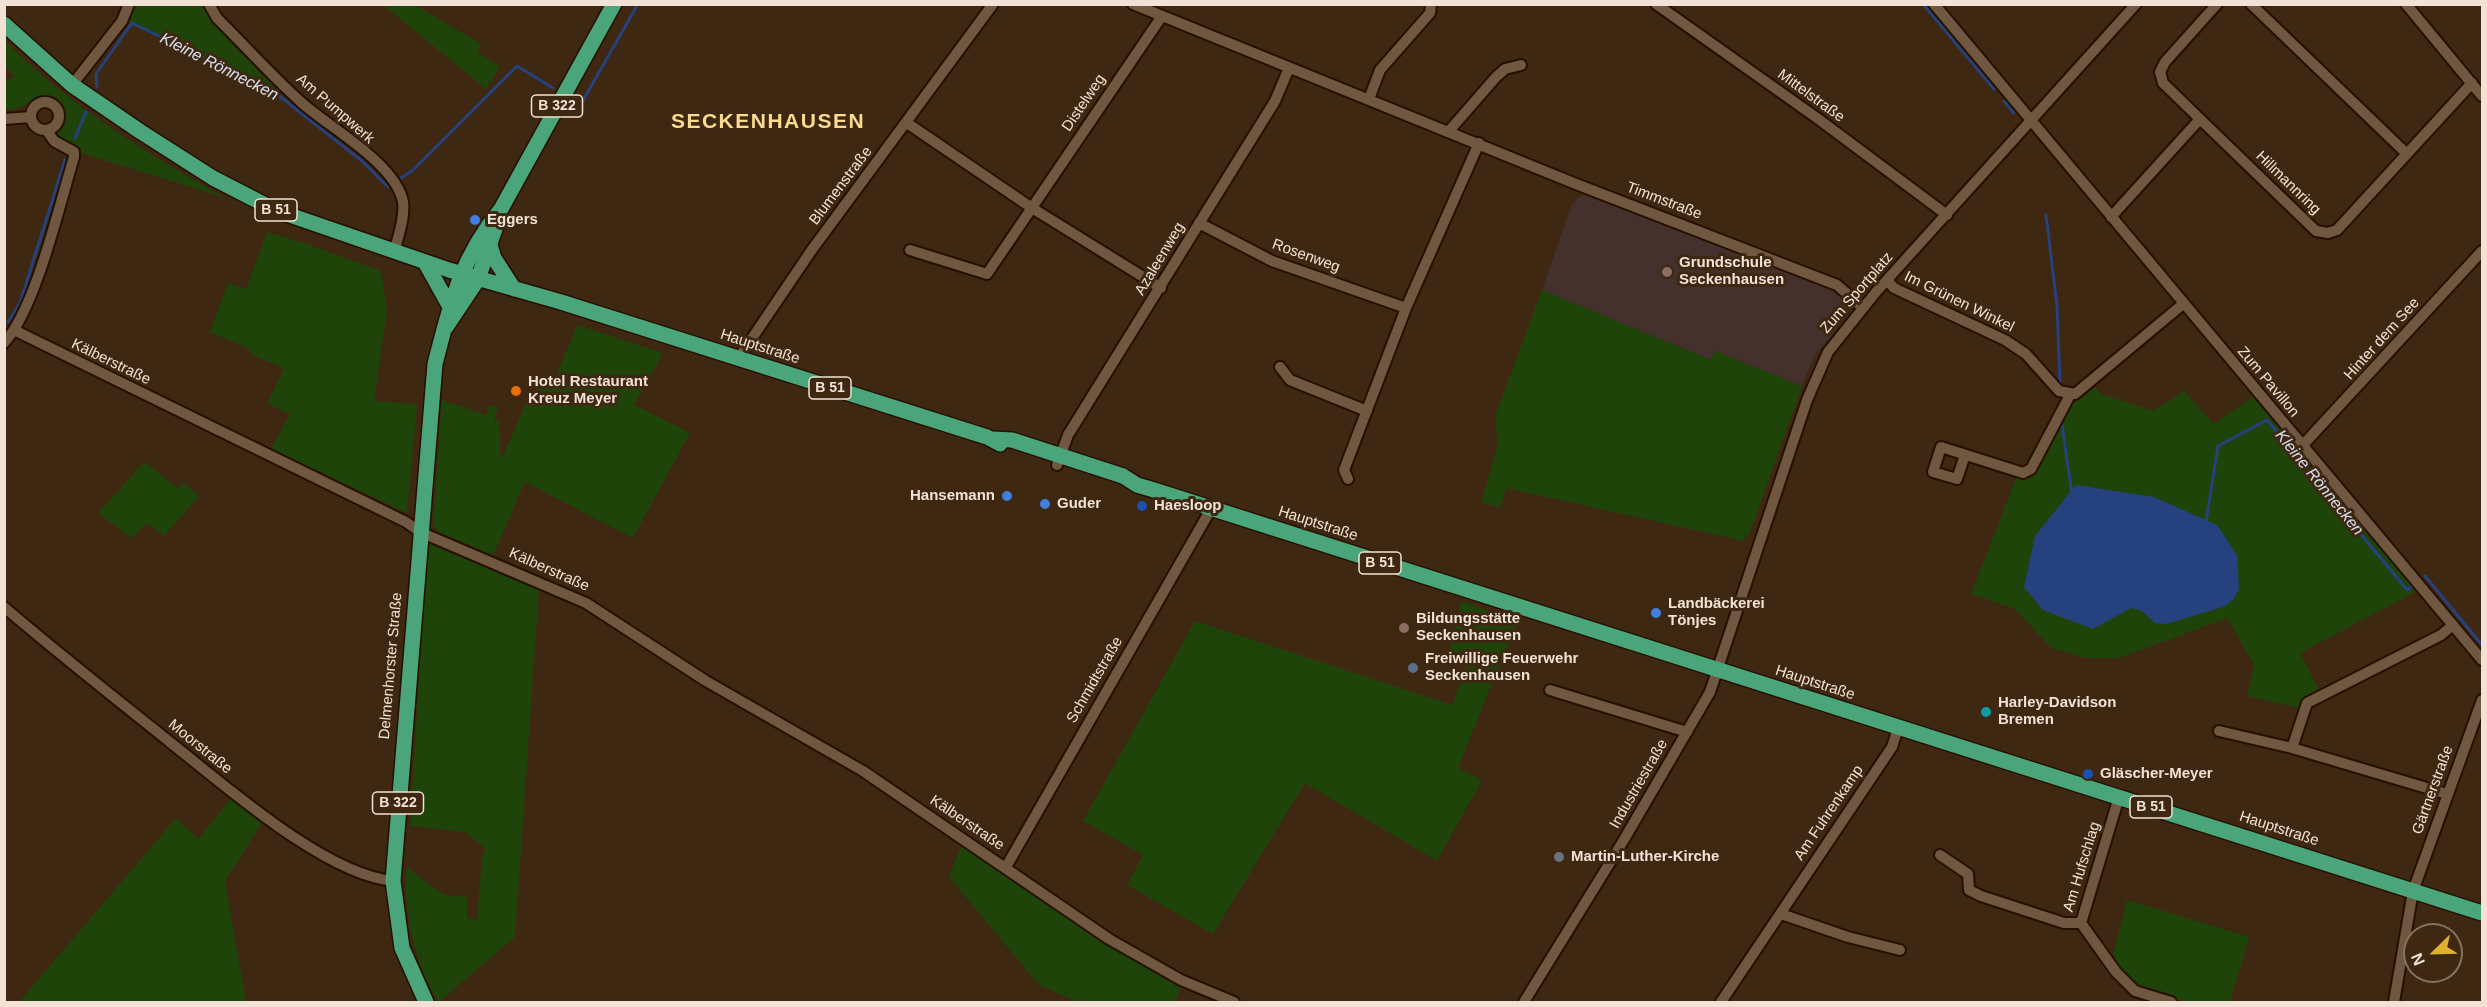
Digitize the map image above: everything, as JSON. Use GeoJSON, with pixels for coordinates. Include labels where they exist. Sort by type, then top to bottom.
{"type":"FeatureCollection","features":[{"type":"Feature","properties":{"kind":"main road","name":"Delmenhorster Straße"},"geometry":{"type":"LineString","coordinates":[[426,1002],[402,948],[393,881],[433,378],[449,305],[460,273],[482,233],[501,208],[614,4]]}},
{"type":"Feature","properties":{"kind":"main road","name":"B 51"},"geometry":{"type":"LineString","coordinates":[[4,24],[72,85],[150,138],[253,200],[394,252],[514,289]]}},
{"type":"Feature","properties":{"kind":"main road","name":"Delmenhorster Straße"},"geometry":{"type":"LineString","coordinates":[[444,329],[478,279],[501,208]]}},
{"type":"Feature","properties":{"kind":"main road"},"geometry":{"type":"LineString","coordinates":[[490,245],[494,258],[514,289]]}},
{"type":"Feature","properties":{"kind":"main road"},"geometry":{"type":"LineString","coordinates":[[425,262],[449,305]]}},
{"type":"Feature","properties":{"kind":"main road","name":"Hauptstraße"},"geometry":{"type":"LineString","coordinates":[[514,289],[994,439],[1009,450],[1058,460],[1120,484],[1137,485],[2482,913]]}},
{"type":"Feature","properties":{"kind":"street"},"geometry":{"type":"LineString","coordinates":[[72,85],[122,21],[129,4]]}},
{"type":"Feature","properties":{"kind":"street","name":"Am Pumpwerk"},"geometry":{"type":"LineString","coordinates":[[209,4],[217,18],[302,103],[379,165],[393,182],[403,202],[394,252]]}},
{"type":"Feature","properties":{"kind":"street","name":"Blumenstraße"},"geometry":{"type":"LineString","coordinates":[[738,359],[811,251],[993,4]]}},
{"type":"Feature","properties":{"kind":"street","name":"Timmstraße"},"geometry":{"type":"LineString","coordinates":[[1133,4],[1837,285],[1863,308]]}},
{"type":"Feature","properties":{"kind":"street"},"geometry":{"type":"LineString","coordinates":[[1369,99],[1380,70],[1430,13],[1431,4]]}},
{"type":"Feature","properties":{"kind":"street","name":"Mittelstraße"},"geometry":{"type":"LineString","coordinates":[[1656,4],[1817,118],[1947,215]]}},
{"type":"Feature","properties":{"kind":"street","name":"Zum Pavillon"},"geometry":{"type":"LineString","coordinates":[[1934,4],[2482,660]]}},
{"type":"Feature","properties":{"kind":"street","name":"Zum Sportplatz"},"geometry":{"type":"LineString","coordinates":[[1719,671],[1816,376],[1837,338],[2136,4]]}},
{"type":"Feature","properties":{"kind":"street","name":"Hillmannring"},"geometry":{"type":"LineString","coordinates":[[2217,4],[2165,62],[2160,72],[2163,83],[2316,231],[2328,233],[2337,230],[2472,83]]}},
{"type":"Feature","properties":{"kind":"street"},"geometry":{"type":"LineString","coordinates":[[2251,4],[2406,153]]}},
{"type":"Feature","properties":{"kind":"street"},"geometry":{"type":"LineString","coordinates":[[2406,4],[2482,96]]}},
{"type":"Feature","properties":{"kind":"street","name":"Distelweg"},"geometry":{"type":"LineString","coordinates":[[910,250],[987,274],[1162,16]]}},
{"type":"Feature","properties":{"kind":"street"},"geometry":{"type":"LineString","coordinates":[[1449,131],[1496,76],[1506,69],[1521,64]]}},
{"type":"Feature","properties":{"kind":"street","name":"Azaleenweg"},"geometry":{"type":"LineString","coordinates":[[1058,460],[1068,435],[1275,101],[1289,68]]}},
{"type":"Feature","properties":{"kind":"street"},"geometry":{"type":"LineString","coordinates":[[41,103],[54,106],[59,120],[55,127],[47,130],[34,126],[31,117],[33,109],[41,103]]}},
{"type":"Feature","properties":{"kind":"street"},"geometry":{"type":"LineString","coordinates":[[4,119],[31,117]]}},
{"type":"Feature","properties":{"kind":"street"},"geometry":{"type":"LineString","coordinates":[[2111,217],[2200,119]]}},
{"type":"Feature","properties":{"kind":"street"},"geometry":{"type":"LineString","coordinates":[[907,123],[1032,208],[1161,288]]}},
{"type":"Feature","properties":{"kind":"street"},"geometry":{"type":"LineString","coordinates":[[4,343],[16,331],[30,296],[74,157],[74,152],[54,141],[47,130]]}},
{"type":"Feature","properties":{"kind":"street"},"geometry":{"type":"LineString","coordinates":[[1348,479],[1344,470],[1406,308],[1479,143]]}},
{"type":"Feature","properties":{"kind":"street","name":"Rosenweg"},"geometry":{"type":"LineString","coordinates":[[1199,223],[1272,261],[1406,308]]}},
{"type":"Feature","properties":{"kind":"street","name":"Hinter dem See"},"geometry":{"type":"LineString","coordinates":[[2302,446],[2482,251]]}},
{"type":"Feature","properties":{"kind":"street","name":"Im Grünen Winkel"},"geometry":{"type":"LineString","coordinates":[[1887,280],[1894,288],[2005,340],[2026,354],[2059,391],[2070,395]]}},
{"type":"Feature","properties":{"kind":"street"},"geometry":{"type":"LineString","coordinates":[[1965,455],[2023,473],[2031,469],[2070,395],[2075,394],[2183,304]]}},
{"type":"Feature","properties":{"kind":"street","name":"Kälberstraße"},"geometry":{"type":"LineString","coordinates":[[16,331],[406,522],[420,532],[586,603],[706,681],[863,771],[1144,961],[1204,991],[1234,1002]]}},
{"type":"Feature","properties":{"kind":"street"},"geometry":{"type":"LineString","coordinates":[[1280,368],[1290,380],[1367,411]]}},
{"type":"Feature","properties":{"kind":"street","name":"Schmidtstraße"},"geometry":{"type":"LineString","coordinates":[[1006,867],[1211,509]]}},
{"type":"Feature","properties":{"kind":"street","name":"Moorstraße"},"geometry":{"type":"LineString","coordinates":[[4,607],[267,817],[332,861],[363,876],[393,881]]}},
{"type":"Feature","properties":{"kind":"street"},"geometry":{"type":"LineString","coordinates":[[2292,748],[2307,703],[2441,635],[2452,625]]}},
{"type":"Feature","properties":{"kind":"street","name":"Industriestraße"},"geometry":{"type":"LineString","coordinates":[[1524,1002],[1687,732],[1719,671]]}},
{"type":"Feature","properties":{"kind":"street"},"geometry":{"type":"LineString","coordinates":[[1550,690],[1687,732]]}},
{"type":"Feature","properties":{"kind":"street","name":"Gärtnerstraße"},"geometry":{"type":"LineString","coordinates":[[2394,1002],[2413,891],[2447,794],[2479,718],[2482,700]]}},
{"type":"Feature","properties":{"kind":"street","name":"Am Fuhrenkamp"},"geometry":{"type":"LineString","coordinates":[[1721,1002],[1892,747],[1898,728]]}},
{"type":"Feature","properties":{"kind":"street"},"geometry":{"type":"LineString","coordinates":[[2219,731],[2292,748],[2447,794]]}},
{"type":"Feature","properties":{"kind":"street","name":"Am Hufschlag"},"geometry":{"type":"LineString","coordinates":[[1940,855],[1968,874],[1969,890],[1980,896],[2064,923],[2081,922],[2119,797]]}},
{"type":"Feature","properties":{"kind":"street"},"geometry":{"type":"LineString","coordinates":[[1781,914],[1848,937],[1900,950]]}},
{"type":"Feature","properties":{"kind":"street"},"geometry":{"type":"LineString","coordinates":[[2081,922],[2116,972],[2135,991],[2171,1002]]}},
{"type":"Feature","properties":{"kind":"shaded area","name":"Grundschule Seckenhausen"},"geometry":{"type":"Polygon","coordinates":[[[1584,193],[1841,293],[1846,298],[1849,307],[1847,315],[1814,357],[1802,386],[1716,351],[1712,360],[1542,290],[1572,204],[1584,193]]]}},
{"type":"Feature","properties":{"kind":"green space"},"geometry":{"type":"Polygon","coordinates":[[[123,5],[205,5],[238,50],[285,92],[116,18],[123,5]]]}},
{"type":"Feature","properties":{"kind":"green space"},"geometry":{"type":"Polygon","coordinates":[[[383,5],[415,5],[481,44],[477,52],[500,66],[486,89],[383,5]]]}},
{"type":"Feature","properties":{"kind":"green space"},"geometry":{"type":"Polygon","coordinates":[[[5,41],[55,86],[109,127],[225,198],[79,152],[56,134],[63,110],[56,98],[44,95],[16,109],[5,109],[4,83],[14,76],[5,66],[5,41]]]}},
{"type":"Feature","properties":{"kind":"green space"},"geometry":{"type":"Polygon","coordinates":[[[267,232],[381,271],[387,310],[374,401],[417,404],[407,513],[271,449],[290,414],[267,404],[284,368],[254,356],[247,348],[210,332],[228,283],[246,289],[267,232]]]}},
{"type":"Feature","properties":{"kind":"green space"},"geometry":{"type":"Polygon","coordinates":[[[1542,290],[1711,360],[1715,351],[1802,386],[1749,535],[1746,534],[1744,541],[1506,488],[1500,508],[1481,502],[1498,445],[1495,416],[1542,290]]]}},
{"type":"Feature","properties":{"kind":"green space"},"geometry":{"type":"Polygon","coordinates":[[[577,325],[663,353],[634,405],[690,433],[633,538],[525,482],[493,555],[440,533],[433,525],[442,400],[486,415],[489,405],[498,408],[494,420],[499,422],[501,461],[530,393],[555,379],[577,325]]]}},
{"type":"Feature","properties":{"kind":"green space"},"geometry":{"type":"Polygon","coordinates":[[[2095,387],[2101,394],[2153,411],[2184,391],[2213,424],[2253,397],[2417,591],[2300,653],[2319,690],[2303,699],[2299,708],[2247,696],[2254,665],[2227,618],[2119,658],[2086,658],[2051,648],[2015,609],[1971,594],[2017,476],[2029,479],[2039,466],[2067,409],[2095,387]]]}},
{"type":"Feature","properties":{"kind":"green space"},"geometry":{"type":"Polygon","coordinates":[[[144,462],[178,488],[183,483],[199,496],[164,536],[147,523],[131,538],[98,513],[144,462]]]}},
{"type":"Feature","properties":{"kind":"green space"},"geometry":{"type":"Polygon","coordinates":[[[430,544],[438,545],[539,589],[515,937],[439,1002],[423,971],[412,938],[407,902],[406,867],[444,895],[467,897],[467,918],[477,920],[482,858],[486,849],[465,832],[410,826],[427,548],[430,544]]]}},
{"type":"Feature","properties":{"kind":"green space"},"geometry":{"type":"Polygon","coordinates":[[[1461,601],[1517,621],[1458,768],[1482,780],[1437,861],[1305,783],[1213,934],[1127,885],[1143,855],[1083,821],[1195,621],[1452,705],[1469,658],[1449,651],[1461,601]]]}},
{"type":"Feature","properties":{"kind":"green space"},"geometry":{"type":"Polygon","coordinates":[[[234,795],[265,818],[225,881],[246,1002],[19,1002],[176,818],[198,839],[234,795]]]}},
{"type":"Feature","properties":{"kind":"green space"},"geometry":{"type":"Polygon","coordinates":[[[962,844],[1110,947],[1181,987],[1175,1002],[1078,1002],[1039,985],[949,877],[962,844]]]}},
{"type":"Feature","properties":{"kind":"green space"},"geometry":{"type":"Polygon","coordinates":[[[2127,900],[2249,937],[2230,1002],[2186,1002],[2134,987],[2112,959],[2127,900]]]}},
{"type":"Feature","properties":{"kind":"water"},"geometry":{"type":"Polygon","coordinates":[[[2076,485],[2154,497],[2217,525],[2237,555],[2239,589],[2233,600],[2223,607],[2166,624],[2155,623],[2142,611],[2131,608],[2093,629],[2043,610],[2024,587],[2035,536],[2076,485]]]}},
{"type":"Feature","properties":{"kind":"waterway","name":"Kleine Rönnecken"},"geometry":{"type":"LineString","coordinates":[[579,103],[581,104],[638,4]]}},
{"type":"Feature","properties":{"kind":"waterway","name":"Kleine Rönnecken"},"geometry":{"type":"LineString","coordinates":[[1923,4],[1994,89]]}},
{"type":"Feature","properties":{"kind":"waterway","name":"Kleine Rönnecken"},"geometry":{"type":"LineString","coordinates":[[97,87],[96,74],[132,23],[273,91],[362,161],[388,187]]}},
{"type":"Feature","properties":{"kind":"waterway","name":"Kleine Rönnecken"},"geometry":{"type":"LineString","coordinates":[[401,178],[413,170],[517,66],[553,88]]}},
{"type":"Feature","properties":{"kind":"waterway","name":"Kleine Rönnecken"},"geometry":{"type":"LineString","coordinates":[[2004,101],[2014,113]]}},
{"type":"Feature","properties":{"kind":"waterway","name":"Kleine Rönnecken"},"geometry":{"type":"LineString","coordinates":[[75,138],[86,112]]}},
{"type":"Feature","properties":{"kind":"waterway","name":"Kleine Rönnecken"},"geometry":{"type":"LineString","coordinates":[[8,322],[20,303],[65,160]]}},
{"type":"Feature","properties":{"kind":"waterway","name":"Kleine Rönnecken"},"geometry":{"type":"LineString","coordinates":[[2046,215],[2057,306],[2060,382]]}},
{"type":"Feature","properties":{"kind":"waterway","name":"Kleine Rönnecken"},"geometry":{"type":"LineString","coordinates":[[2206,522],[2218,446],[2267,420],[2407,590],[2411,587]]}},
{"type":"Feature","properties":{"kind":"waterway","name":"Kleine Rönnecken"},"geometry":{"type":"LineString","coordinates":[[2062,425],[2072,494]]}},
{"type":"Feature","properties":{"kind":"waterway","name":"Kleine Rönnecken"},"geometry":{"type":"LineString","coordinates":[[2425,576],[2482,645]]}},
{"type":"Feature","properties":{"kind":"place","name":"Eggers"},"geometry":{"type":"Point","coordinates":[475,220]}},
{"type":"Feature","properties":{"kind":"place","name":"Grundschule Seckenhausen"},"geometry":{"type":"Point","coordinates":[1667,272]}},
{"type":"Feature","properties":{"kind":"place","name":"Hotel Restaurant Kreuz Meyer"},"geometry":{"type":"Point","coordinates":[516,391]}},
{"type":"Feature","properties":{"kind":"place","name":"Hansemann"},"geometry":{"type":"Point","coordinates":[1007,496]}},
{"type":"Feature","properties":{"kind":"place","name":"Guder"},"geometry":{"type":"Point","coordinates":[1045,504]}},
{"type":"Feature","properties":{"kind":"place","name":"Haesloop"},"geometry":{"type":"Point","coordinates":[1142,506]}},
{"type":"Feature","properties":{"kind":"place","name":"Landbäckerei Tönjes"},"geometry":{"type":"Point","coordinates":[1656,613]}},
{"type":"Feature","properties":{"kind":"place","name":"Bildungsstätte Seckenhausen"},"geometry":{"type":"Point","coordinates":[1404,628]}},
{"type":"Feature","properties":{"kind":"place","name":"Freiwillige Feuerwehr Seckenhausen"},"geometry":{"type":"Point","coordinates":[1413,668]}},
{"type":"Feature","properties":{"kind":"place","name":"Harley-Davidson Bremen"},"geometry":{"type":"Point","coordinates":[1986,712]}},
{"type":"Feature","properties":{"kind":"place","name":"Gläscher-Meyer"},"geometry":{"type":"Point","coordinates":[2088,774]}},
{"type":"Feature","properties":{"kind":"place","name":"Martin-Luther-Kirche"},"geometry":{"type":"Point","coordinates":[1559,857]}},
{"type":"Feature","properties":{"kind":"district","name":"SECKENHAUSEN"},"geometry":{"type":"Point","coordinates":[768,122]}}]}
